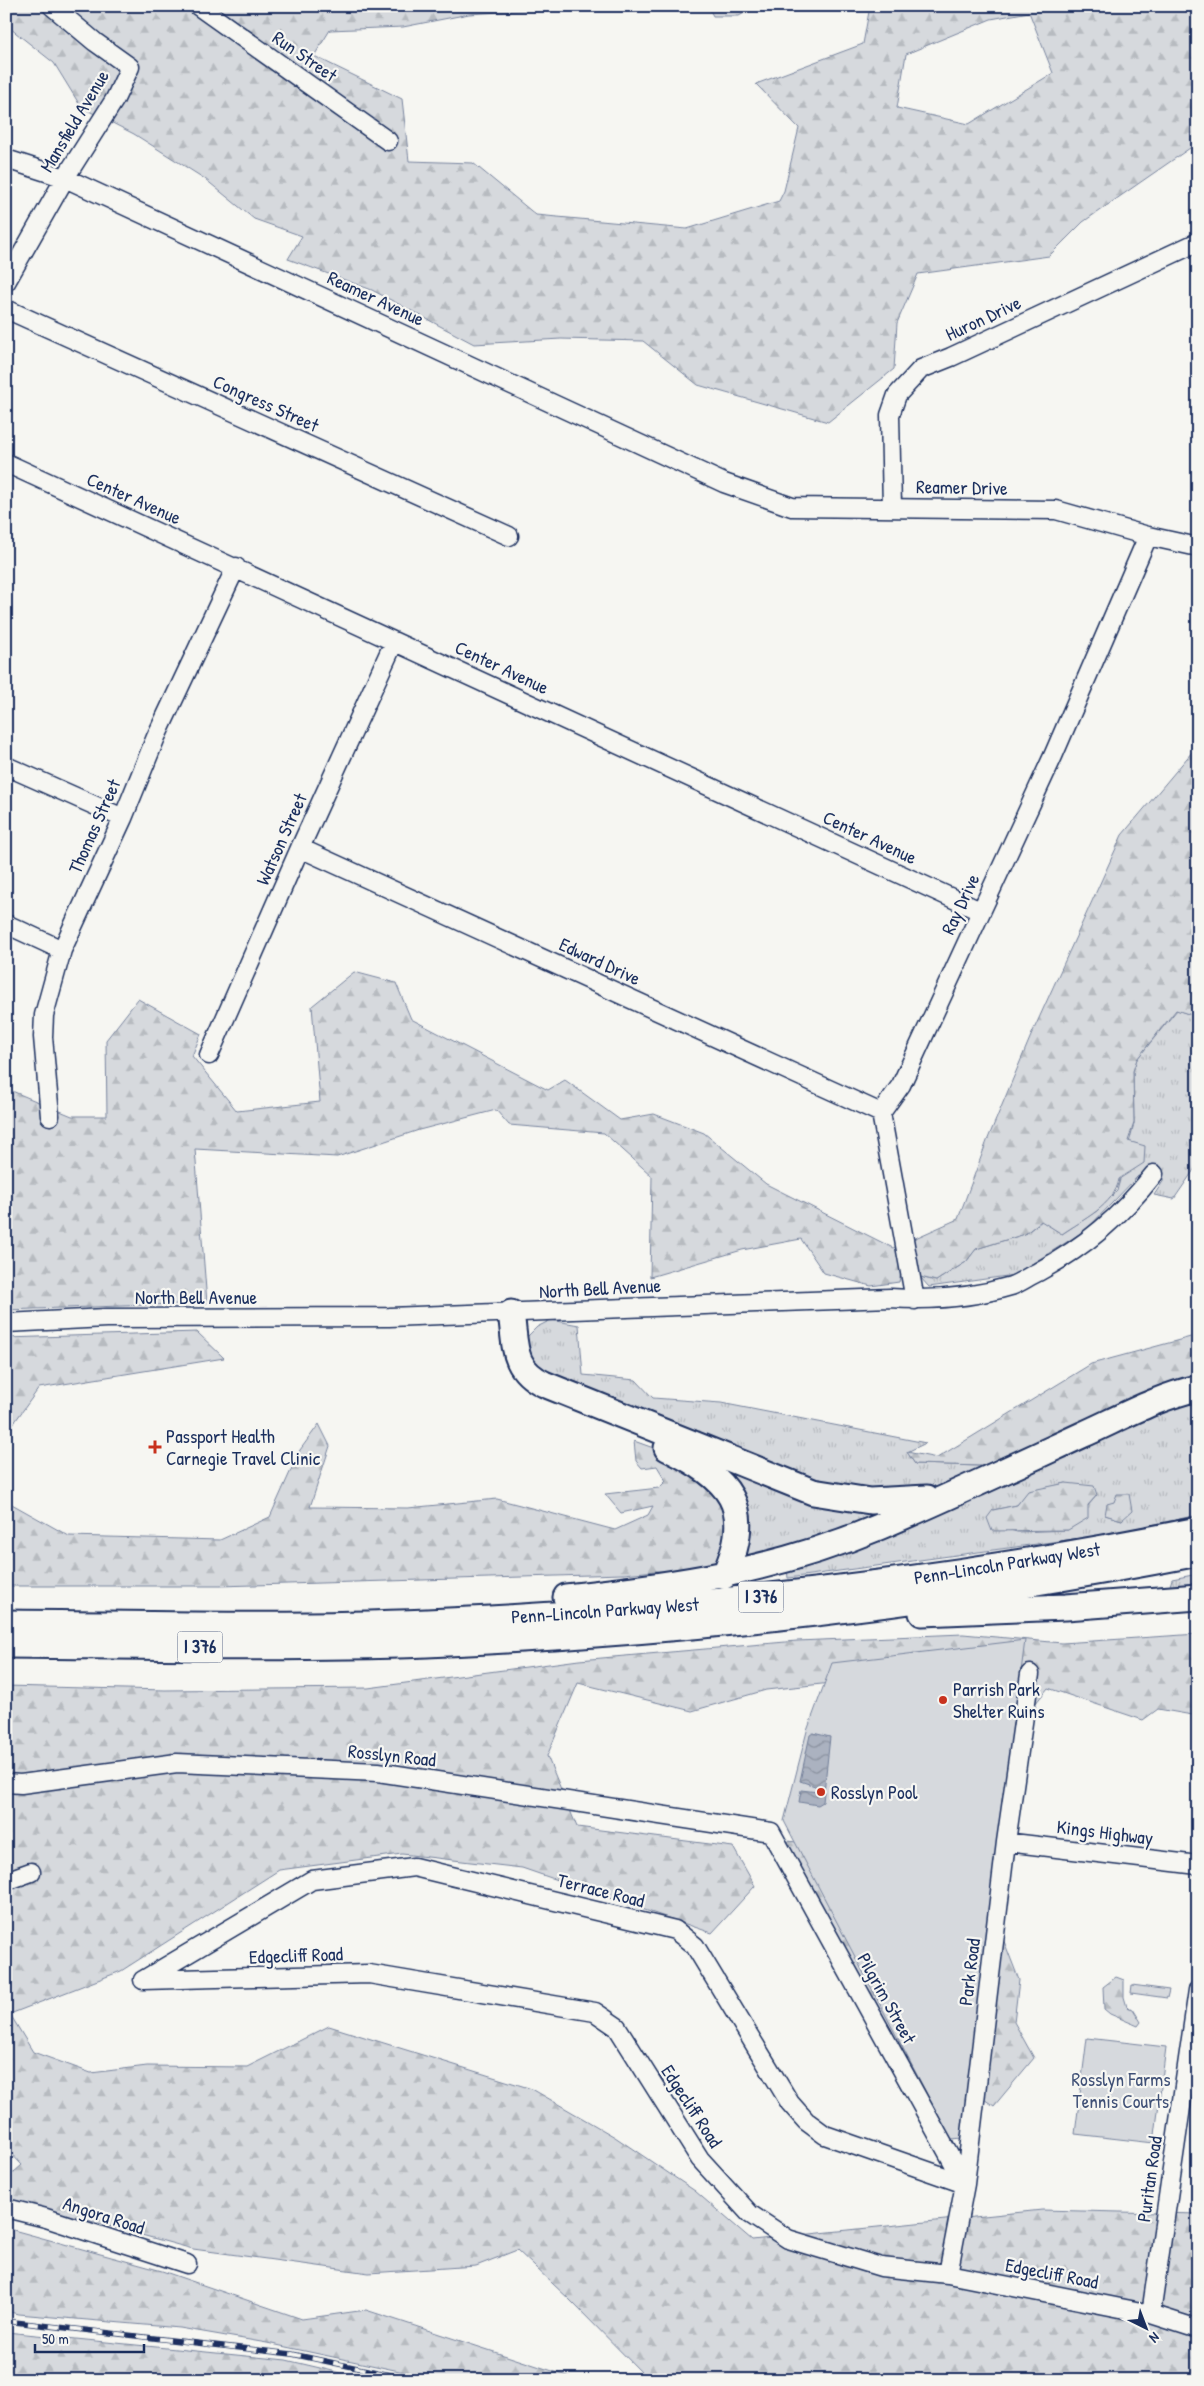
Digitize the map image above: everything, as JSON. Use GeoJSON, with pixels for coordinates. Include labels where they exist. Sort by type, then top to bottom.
{"type":"FeatureCollection","features":[{"type":"Feature","properties":{"kind":"highway"},"geometry":{"type":"LineString","coordinates":[[511,1313],[520,1365],[530,1376],[544,1384],[813,1492],[870,1501],[912,1500],[949,1496]]}},
{"type":"Feature","properties":{"kind":"highway"},"geometry":{"type":"LineString","coordinates":[[511,1313],[503,1337],[505,1358],[509,1371],[523,1386],[539,1395],[675,1452],[708,1473],[728,1491],[737,1508],[739,1528],[734,1551],[724,1576]]}},
{"type":"Feature","properties":{"kind":"highway"},"geometry":{"type":"LineString","coordinates":[[321,1625],[661,1587],[724,1576],[787,1559],[848,1540],[1146,1406],[1198,1388]]}},
{"type":"Feature","properties":{"kind":"highway","name":"Penn-Lincoln Parkway West"},"geometry":{"type":"LineString","coordinates":[[6,1623],[321,1625],[532,1616],[745,1599],[955,1572],[1198,1530]]}},
{"type":"Feature","properties":{"kind":"highway","name":"Penn-Lincoln Parkway West"},"geometry":{"type":"LineString","coordinates":[[6,1645],[321,1647],[418,1644],[573,1635],[747,1620],[958,1594],[1198,1553]]}},
{"type":"Feature","properties":{"kind":"highway"},"geometry":{"type":"LineString","coordinates":[[747,1620],[1066,1607],[1198,1597]]}},
{"type":"Feature","properties":{"kind":"highway"},"geometry":{"type":"LineString","coordinates":[[6,1650],[79,1646]]}},
{"type":"Feature","properties":{"kind":"street","name":"Mansfield Avenue"},"geometry":{"type":"LineString","coordinates":[[6,282],[64,178],[115,99],[130,67],[95,42],[52,6]]}},
{"type":"Feature","properties":{"kind":"street","name":"Run Street"},"geometry":{"type":"LineString","coordinates":[[198,6],[388,141]]}},
{"type":"Feature","properties":{"kind":"street","name":"Reamer Avenue"},"geometry":{"type":"LineString","coordinates":[[6,159],[64,178],[724,483]]}},
{"type":"Feature","properties":{"kind":"street","name":"Huron Drive"},"geometry":{"type":"LineString","coordinates":[[892,508],[890,416],[897,395],[921,369],[1198,242]]}},
{"type":"Feature","properties":{"kind":"street","name":"Congress Street"},"geometry":{"type":"LineString","coordinates":[[6,309],[509,536]]}},
{"type":"Feature","properties":{"kind":"street","name":"Center Avenue"},"geometry":{"type":"LineString","coordinates":[[6,463],[236,567],[394,642],[980,911]]}},
{"type":"Feature","properties":{"kind":"street","name":"Reamer Drive"},"geometry":{"type":"LineString","coordinates":[[724,483],[792,507],[1056,510],[1148,536],[1198,547]]}},
{"type":"Feature","properties":{"kind":"street","name":"Ray Drive"},"geometry":{"type":"LineString","coordinates":[[881,1113],[901,1085],[1052,756],[1148,536]]}},
{"type":"Feature","properties":{"kind":"street","name":"Thomas Street"},"geometry":{"type":"LineString","coordinates":[[50,1116],[43,1037],[44,1015],[62,950],[123,818],[156,737],[236,567]]}},
{"type":"Feature","properties":{"kind":"street","name":"Watson Street"},"geometry":{"type":"LineString","coordinates":[[209,1055],[300,848],[394,642]]}},
{"type":"Feature","properties":{"kind":"street"},"geometry":{"type":"LineString","coordinates":[[6,766],[123,818]]}},
{"type":"Feature","properties":{"kind":"street","name":"Edward Drive"},"geometry":{"type":"LineString","coordinates":[[300,848],[881,1113]]}},
{"type":"Feature","properties":{"kind":"street"},"geometry":{"type":"LineString","coordinates":[[6,924],[62,950]]}},
{"type":"Feature","properties":{"kind":"street"},"geometry":{"type":"LineString","coordinates":[[881,1113],[915,1300]]}},
{"type":"Feature","properties":{"kind":"street","name":"North Bell Avenue"},"geometry":{"type":"LineString","coordinates":[[6,1323],[106,1318],[389,1317],[890,1298],[915,1300],[958,1298],[1013,1286],[1073,1253],[1109,1223],[1136,1196],[1154,1174]]}},
{"type":"Feature","properties":{"kind":"street","name":"Park Road"},"geometry":{"type":"LineString","coordinates":[[948,2274],[965,2184],[1006,1842],[1030,1674]]}},
{"type":"Feature","properties":{"kind":"street","name":"Rosslyn Road"},"geometry":{"type":"LineString","coordinates":[[11,1785],[177,1763],[378,1772],[772,1832]]}},
{"type":"Feature","properties":{"kind":"street","name":"Pilgrim Street"},"geometry":{"type":"LineString","coordinates":[[772,1832],[965,2184]]}},
{"type":"Feature","properties":{"kind":"street","name":"Kings Highway"},"geometry":{"type":"LineString","coordinates":[[1006,1842],[1198,1865]]}},
{"type":"Feature","properties":{"kind":"street","name":"Terrace Road"},"geometry":{"type":"LineString","coordinates":[[143,1980],[312,1880],[414,1867],[675,1930],[695,1946],[790,2103],[806,2121],[825,2135],[965,2184]]}},
{"type":"Feature","properties":{"kind":"street"},"geometry":{"type":"LineString","coordinates":[[6,1882],[31,1872]]}},
{"type":"Feature","properties":{"kind":"street","name":"Edgecliff Road"},"geometry":{"type":"LineString","coordinates":[[143,1980],[369,1974],[594,2012],[617,2027],[700,2159],[750,2214],[788,2239],[882,2267],[948,2274],[1151,2314],[1198,2329]]}},
{"type":"Feature","properties":{"kind":"street","name":"Puritan Road"},"geometry":{"type":"LineString","coordinates":[[1151,2314],[1198,1990]]}},
{"type":"Feature","properties":{"kind":"street","name":"Angora Road"},"geometry":{"type":"LineString","coordinates":[[6,2208],[46,2218],[187,2264]]}},
{"type":"Feature","properties":{"kind":"green space"},"geometry":{"type":"Polygon","coordinates":[[[6,6],[594,6],[469,14],[403,27],[330,30],[314,56],[402,99],[409,161],[473,163],[536,215],[687,229],[779,201],[784,191],[799,128],[756,84],[863,44],[870,6],[1198,6],[1198,147],[1190,148],[1083,222],[1049,256],[918,274],[897,323],[894,369],[828,422],[698,385],[643,341],[561,339],[474,344],[372,290],[288,259],[302,236],[254,219],[205,179],[134,134],[81,107],[54,63],[6,25],[6,6]],[[1029,12],[991,19],[906,54],[897,108],[969,124],[1053,73],[1029,12]]]}},
{"type":"Feature","properties":{"kind":"green space"},"geometry":{"type":"Polygon","coordinates":[[[708,6],[757,6],[739,16],[713,16],[708,6]]]}},
{"type":"Feature","properties":{"kind":"green space"},"geometry":{"type":"Polygon","coordinates":[[[1198,745],[1198,1017],[1176,1010],[1137,1059],[1133,1071],[1134,1123],[1128,1141],[1145,1146],[1144,1163],[1119,1179],[1111,1197],[1096,1211],[1062,1234],[1041,1221],[1025,1234],[976,1249],[966,1262],[936,1281],[901,1272],[899,1282],[871,1286],[824,1273],[801,1239],[742,1250],[650,1277],[652,1176],[604,1133],[509,1125],[496,1110],[419,1130],[337,1157],[195,1149],[207,1303],[6,1310],[6,1082],[12,1091],[72,1116],[107,1116],[106,1040],[138,999],[201,1034],[192,1056],[237,1111],[320,1102],[312,1006],[354,972],[396,983],[411,1019],[548,1090],[565,1080],[620,1120],[654,1114],[704,1133],[766,1184],[893,1248],[958,1219],[987,1141],[1030,1038],[1122,835],[1198,745]]]}},
{"type":"Feature","properties":{"kind":"green space"},"geometry":{"type":"Polygon","coordinates":[[[1177,1010],[1198,1017],[1198,1164],[1174,1199],[1154,1195],[1164,1180],[1138,1176],[1086,1230],[1014,1275],[929,1287],[920,1277],[936,1281],[966,1262],[976,1249],[1025,1234],[1042,1221],[1062,1234],[1097,1211],[1117,1191],[1134,1123],[1133,1071],[1137,1059],[1177,1010]]]}},
{"type":"Feature","properties":{"kind":"green space"},"geometry":{"type":"Polygon","coordinates":[[[551,1320],[579,1325],[583,1375],[636,1380],[653,1398],[721,1403],[926,1443],[907,1452],[915,1464],[981,1466],[1023,1448],[948,1486],[918,1492],[852,1492],[798,1482],[593,1399],[527,1361],[526,1338],[537,1327],[551,1320]]]}},
{"type":"Feature","properties":{"kind":"green space"},"geometry":{"type":"Polygon","coordinates":[[[197,1332],[224,1358],[39,1388],[6,1434],[6,1338],[197,1332]]]}},
{"type":"Feature","properties":{"kind":"green space"},"geometry":{"type":"Polygon","coordinates":[[[1198,1335],[1198,1377],[981,1466],[915,1464],[907,1452],[937,1458],[1091,1364],[1198,1335]]]}},
{"type":"Feature","properties":{"kind":"green space"},"geometry":{"type":"Polygon","coordinates":[[[1198,1400],[1198,1515],[1103,1535],[788,1578],[787,1569],[1176,1405],[1198,1400]],[[1066,1483],[1028,1492],[1017,1505],[993,1510],[1010,1530],[1017,1532],[1068,1530],[1097,1495],[1066,1483]],[[1114,1502],[1105,1515],[1122,1520],[1114,1502]]]}},
{"type":"Feature","properties":{"kind":"green space"},"geometry":{"type":"Polygon","coordinates":[[[319,1424],[330,1446],[310,1507],[408,1508],[497,1499],[615,1530],[648,1515],[653,1506],[621,1513],[605,1494],[659,1488],[666,1481],[657,1466],[642,1468],[636,1461],[634,1441],[659,1450],[686,1451],[731,1512],[723,1562],[690,1573],[656,1571],[623,1574],[220,1586],[6,1586],[6,1489],[10,1503],[69,1536],[220,1540],[270,1517],[300,1450],[319,1424]]]}},
{"type":"Feature","properties":{"kind":"green space"},"geometry":{"type":"Polygon","coordinates":[[[737,1471],[885,1513],[826,1536],[749,1558],[745,1553],[729,1483],[737,1471]]]}},
{"type":"Feature","properties":{"kind":"green space"},"geometry":{"type":"Polygon","coordinates":[[[1066,1483],[1094,1486],[1097,1495],[1088,1505],[1088,1518],[1068,1530],[992,1531],[987,1518],[993,1510],[1017,1505],[1028,1491],[1066,1483]]]}},
{"type":"Feature","properties":{"kind":"green space"},"geometry":{"type":"Polygon","coordinates":[[[1117,1494],[1129,1494],[1132,1511],[1122,1520],[1105,1515],[1107,1504],[1114,1502],[1117,1494]]]}},
{"type":"Feature","properties":{"kind":"green space"},"geometry":{"type":"Polygon","coordinates":[[[1198,1574],[1198,1590],[1168,1592],[1172,1579],[1198,1574]]]}},
{"type":"Feature","properties":{"kind":"green space"},"geometry":{"type":"Polygon","coordinates":[[[963,1634],[1062,1643],[1198,1634],[1198,1716],[1158,1709],[1143,1720],[1048,1688],[1001,1746],[988,1900],[1019,1980],[1014,2022],[1034,2058],[994,2106],[956,2080],[904,2094],[860,2011],[786,1841],[865,1848],[831,1683],[766,1690],[692,1711],[578,1683],[547,1756],[577,1827],[733,1847],[755,1886],[712,1933],[522,1868],[402,1854],[279,1870],[121,1971],[10,2014],[33,2052],[91,2073],[147,2066],[247,2067],[329,2026],[532,2089],[615,2137],[695,2191],[752,2240],[1042,2210],[1198,2214],[1198,2380],[649,2380],[570,2300],[517,2250],[476,2266],[369,2273],[193,2249],[6,2198],[6,2179],[22,2165],[6,2148],[6,1686],[165,1690],[368,1688],[579,1660],[797,1641],[963,1634]]]}},
{"type":"Feature","properties":{"kind":"green space"},"geometry":{"type":"Polygon","coordinates":[[[1025,1640],[962,2139],[951,2140],[784,1821],[807,1731],[832,1663],[1025,1640]]]}},
{"type":"Feature","properties":{"kind":"green space"},"geometry":{"type":"Polygon","coordinates":[[[1116,1977],[1124,1980],[1124,1997],[1127,2007],[1133,2009],[1141,2022],[1138,2026],[1110,2014],[1104,2009],[1103,1987],[1116,1977]]]}},
{"type":"Feature","properties":{"kind":"green space"},"geometry":{"type":"Polygon","coordinates":[[[1132,1985],[1169,1990],[1167,1998],[1131,1993],[1132,1985]]]}},
{"type":"Feature","properties":{"kind":"green space","name":"Rosslyn Farms Tennis Courts"},"geometry":{"type":"Polygon","coordinates":[[[1087,2038],[1166,2047],[1154,2143],[1075,2134],[1087,2038]]]}},
{"type":"Feature","properties":{"kind":"green space"},"geometry":{"type":"Polygon","coordinates":[[[6,2228],[162,2271],[302,2319],[366,2310],[580,2380],[442,2380],[267,2343],[180,2328],[18,2314],[6,2311],[6,2228]]]}},
{"type":"Feature","properties":{"kind":"green space"},"geometry":{"type":"Polygon","coordinates":[[[6,2332],[286,2360],[371,2380],[6,2380],[6,2332]]]}},
{"type":"Feature","properties":{"kind":"water"},"geometry":{"type":"Polygon","coordinates":[[[307,6],[404,6],[346,9],[307,6]]]}},
{"type":"Feature","properties":{"kind":"water"},"geometry":{"type":"Polygon","coordinates":[[[813,1733],[830,1737],[823,1802],[818,1805],[799,1802],[801,1790],[818,1792],[818,1787],[800,1781],[810,1735],[813,1733]]]}},
{"type":"Feature","properties":{"kind":"railway"},"geometry":{"type":"LineString","coordinates":[[6,2321],[292,2354],[414,2380]]}},
{"type":"Feature","properties":{"kind":"place","name":"Passport Health Carnegie Travel Clinic"},"geometry":{"type":"Point","coordinates":[155,1447]}},
{"type":"Feature","properties":{"kind":"place","name":"Parrish Park Shelter Ruins"},"geometry":{"type":"Point","coordinates":[943,1700]}},
{"type":"Feature","properties":{"kind":"place","name":"Rosslyn Pool"},"geometry":{"type":"Point","coordinates":[821,1792]}}]}
